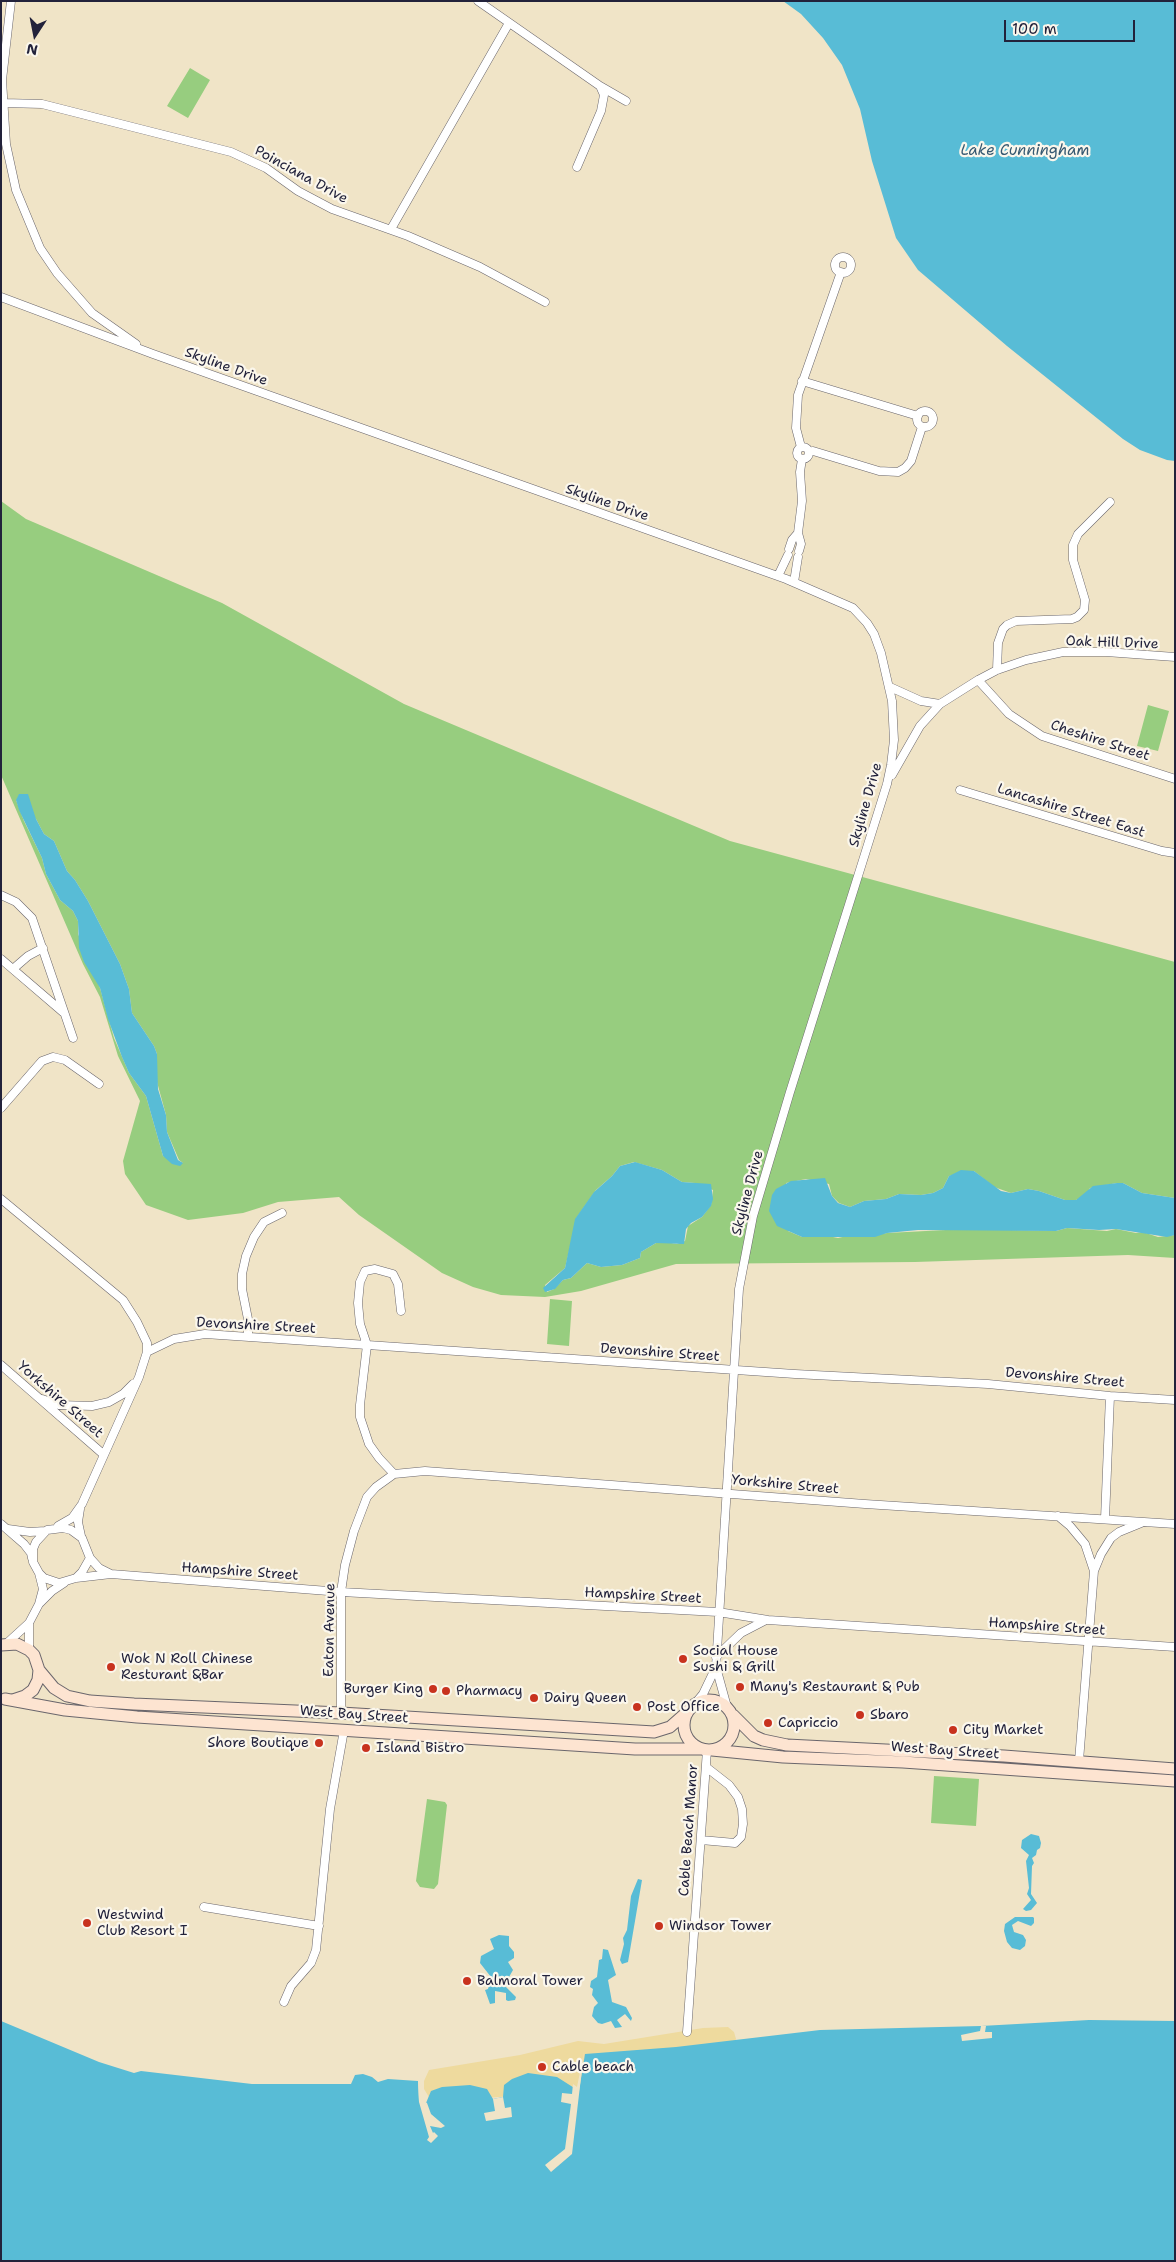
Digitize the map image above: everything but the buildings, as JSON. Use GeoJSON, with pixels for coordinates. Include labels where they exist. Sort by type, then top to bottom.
{"type":"FeatureCollection","features":[{"type":"Feature","properties":{"kind":"main road"},"geometry":{"type":"LineString","coordinates":[[4,1644],[17,1644],[29,1650]]}},
{"type":"Feature","properties":{"kind":"main road","name":"West Bay Street"},"geometry":{"type":"LineString","coordinates":[[29,1650],[34,1655],[40,1670],[54,1688],[60,1692],[90,1701],[342,1713],[654,1732],[670,1727],[690,1709]]}},
{"type":"Feature","properties":{"kind":"main road"},"geometry":{"type":"LineString","coordinates":[[3,1699],[15,1700],[30,1693],[36,1685],[40,1670]]}},
{"type":"Feature","properties":{"kind":"main road","name":"West Bay Street"},"geometry":{"type":"LineString","coordinates":[[3,1699],[65,1710],[137,1717],[635,1748],[707,1750],[783,1757],[903,1762],[1175,1781]]}},
{"type":"Feature","properties":{"kind":"main road"},"geometry":{"type":"LineString","coordinates":[[710,1700],[720,1702],[730,1711],[735,1725],[732,1735],[726,1744],[707,1750],[692,1743],[686,1734],[684,1723],[690,1709],[701,1701],[710,1700]]}},
{"type":"Feature","properties":{"kind":"main road","name":"West Bay Street"},"geometry":{"type":"LineString","coordinates":[[730,1711],[754,1736],[787,1745],[1175,1769]]}},
{"type":"Feature","properties":{"kind":"street"},"geometry":{"type":"LineString","coordinates":[[11,1],[4,54],[2,102],[10,164],[16,190],[40,248],[57,273],[92,313],[118,333],[153,354]]}},
{"type":"Feature","properties":{"kind":"street"},"geometry":{"type":"LineString","coordinates":[[478,1],[600,86],[626,101]]}},
{"type":"Feature","properties":{"kind":"street"},"geometry":{"type":"LineString","coordinates":[[391,229],[509,23]]}},
{"type":"Feature","properties":{"kind":"street"},"geometry":{"type":"LineString","coordinates":[[577,167],[601,111],[604,95],[600,86]]}},
{"type":"Feature","properties":{"kind":"street","name":"Poinciana Drive"},"geometry":{"type":"LineString","coordinates":[[2,102],[42,104],[231,152],[266,168],[298,191],[332,209],[391,229],[480,267],[545,302]]}},
{"type":"Feature","properties":{"kind":"street"},"geometry":{"type":"LineString","coordinates":[[794,582],[801,544],[798,533],[802,501],[800,472],[802,459],[797,453],[801,447],[796,428],[796,411],[802,381],[841,272]]}},
{"type":"Feature","properties":{"kind":"street","name":"Skyline Drive"},"geometry":{"type":"LineString","coordinates":[[1,297],[153,354],[794,582],[853,608],[867,623],[878,644],[890,686],[894,740],[888,784],[790,1092],[753,1216],[739,1289],[716,1657],[716,1668],[722,1694],[730,1711]]}},
{"type":"Feature","properties":{"kind":"street"},"geometry":{"type":"LineString","coordinates":[[802,381],[918,416]]}},
{"type":"Feature","properties":{"kind":"street"},"geometry":{"type":"LineString","coordinates":[[923,412],[927,412],[932,418],[930,425],[922,427],[917,421],[918,416],[923,412]]}},
{"type":"Feature","properties":{"kind":"street"},"geometry":{"type":"LineString","coordinates":[[809,452],[813,451],[879,471],[898,472],[911,461],[922,427]]}},
{"type":"Feature","properties":{"kind":"street"},"geometry":{"type":"LineString","coordinates":[[801,447],[807,448],[809,452]]}},
{"type":"Feature","properties":{"kind":"street"},"geometry":{"type":"LineString","coordinates":[[802,459],[808,456],[809,452]]}},
{"type":"Feature","properties":{"kind":"street"},"geometry":{"type":"LineString","coordinates":[[997,670],[998,643],[1003,629],[1007,625],[1016,621],[1072,618],[1077,617],[1084,610],[1085,600],[1073,560],[1072,545],[1078,534],[1110,502]]}},
{"type":"Feature","properties":{"kind":"street"},"geometry":{"type":"LineString","coordinates":[[778,576],[792,540],[798,533]]}},
{"type":"Feature","properties":{"kind":"street","name":"Oak Hill Drive"},"geometry":{"type":"LineString","coordinates":[[888,784],[912,738],[940,704],[997,670],[1026,660],[1063,652],[1106,652],[1175,657]]}},
{"type":"Feature","properties":{"kind":"street","name":"Cheshire Street"},"geometry":{"type":"LineString","coordinates":[[978,680],[1009,714],[1042,736],[1175,779]]}},
{"type":"Feature","properties":{"kind":"street"},"geometry":{"type":"LineString","coordinates":[[890,686],[921,701],[940,704]]}},
{"type":"Feature","properties":{"kind":"street","name":"Lancashire Street East"},"geometry":{"type":"LineString","coordinates":[[960,790],[1162,852],[1175,854]]}},
{"type":"Feature","properties":{"kind":"street"},"geometry":{"type":"LineString","coordinates":[[1,894],[16,902],[32,918],[44,948],[73,1038]]}},
{"type":"Feature","properties":{"kind":"street"},"geometry":{"type":"LineString","coordinates":[[13,969],[28,956],[44,948]]}},
{"type":"Feature","properties":{"kind":"street"},"geometry":{"type":"LineString","coordinates":[[1,959],[64,1013]]}},
{"type":"Feature","properties":{"kind":"street"},"geometry":{"type":"LineString","coordinates":[[1,1108],[42,1061],[53,1057],[65,1060],[99,1084]]}},
{"type":"Feature","properties":{"kind":"street"},"geometry":{"type":"LineString","coordinates":[[1,1199],[123,1300],[142,1332],[147,1352],[139,1377],[103,1454],[82,1504],[78,1522],[90,1558],[99,1568],[111,1574]]}},
{"type":"Feature","properties":{"kind":"street"},"geometry":{"type":"LineString","coordinates":[[248,1337],[248,1319],[242,1274],[246,1256],[254,1237],[264,1222],[282,1213]]}},
{"type":"Feature","properties":{"kind":"street"},"geometry":{"type":"LineString","coordinates":[[394,1474],[378,1458],[363,1430],[360,1404],[367,1345],[358,1312],[360,1282],[365,1271],[375,1269],[393,1274],[398,1284],[401,1311]]}},
{"type":"Feature","properties":{"kind":"street","name":"Devonshire Street"},"geometry":{"type":"LineString","coordinates":[[147,1352],[174,1339],[188,1335],[248,1337],[734,1370],[988,1384],[1110,1396],[1175,1400]]}},
{"type":"Feature","properties":{"kind":"street","name":"Yorkshire Street"},"geometry":{"type":"LineString","coordinates":[[1,1365],[103,1454]]}},
{"type":"Feature","properties":{"kind":"street"},"geometry":{"type":"LineString","coordinates":[[39,1398],[59,1405],[92,1406],[109,1402],[124,1394],[139,1377]]}},
{"type":"Feature","properties":{"kind":"street"},"geometry":{"type":"LineString","coordinates":[[1105,1519],[1110,1396]]}},
{"type":"Feature","properties":{"kind":"street","name":"Yorkshire Street"},"geometry":{"type":"LineString","coordinates":[[394,1474],[425,1472],[1175,1524]]}},
{"type":"Feature","properties":{"kind":"street","name":"Eaton Avenue"},"geometry":{"type":"LineString","coordinates":[[342,1713],[341,1592],[349,1548],[367,1497],[376,1487],[394,1474]]}},
{"type":"Feature","properties":{"kind":"street"},"geometry":{"type":"LineString","coordinates":[[33,1562],[33,1549],[36,1542],[51,1529],[72,1518],[82,1504]]}},
{"type":"Feature","properties":{"kind":"street"},"geometry":{"type":"LineString","coordinates":[[1058,1516],[1070,1526],[1090,1551],[1094,1571],[1079,1762]]}},
{"type":"Feature","properties":{"kind":"street"},"geometry":{"type":"LineString","coordinates":[[1094,1571],[1101,1554],[1111,1538],[1124,1530],[1146,1521]]}},
{"type":"Feature","properties":{"kind":"street"},"geometry":{"type":"LineString","coordinates":[[4,1527],[30,1532],[51,1529],[71,1530],[82,1538]]}},
{"type":"Feature","properties":{"kind":"street"},"geometry":{"type":"LineString","coordinates":[[4,1527],[31,1553],[43,1589],[39,1604],[29,1623],[4,1644]]}},
{"type":"Feature","properties":{"kind":"street"},"geometry":{"type":"LineString","coordinates":[[39,1604],[52,1591],[76,1578],[90,1558]]}},
{"type":"Feature","properties":{"kind":"street"},"geometry":{"type":"LineString","coordinates":[[39,1573],[50,1581],[68,1582]]}},
{"type":"Feature","properties":{"kind":"street","name":"Hampshire Street"},"geometry":{"type":"LineString","coordinates":[[76,1578],[111,1574],[341,1592],[718,1612],[768,1620],[1175,1647]]}},
{"type":"Feature","properties":{"kind":"street"},"geometry":{"type":"LineString","coordinates":[[716,1657],[741,1633],[768,1620]]}},
{"type":"Feature","properties":{"kind":"street"},"geometry":{"type":"LineString","coordinates":[[29,1623],[29,1650]]}},
{"type":"Feature","properties":{"kind":"street","name":"Skyline Drive"},"geometry":{"type":"LineString","coordinates":[[690,1709],[711,1682],[716,1668]]}},
{"type":"Feature","properties":{"kind":"street"},"geometry":{"type":"LineString","coordinates":[[284,2002],[291,1986],[311,1963],[319,1926],[330,1809],[344,1730]]}},
{"type":"Feature","properties":{"kind":"street","name":"Cable Beach Manor"},"geometry":{"type":"LineString","coordinates":[[687,2032],[707,1750]]}},
{"type":"Feature","properties":{"kind":"street"},"geometry":{"type":"LineString","coordinates":[[701,1840],[735,1843],[741,1837],[743,1824],[742,1809],[738,1797],[729,1785],[706,1767]]}},
{"type":"Feature","properties":{"kind":"street"},"geometry":{"type":"LineString","coordinates":[[204,1907],[319,1926]]}},
{"type":"Feature","properties":{"kind":"green space"},"geometry":{"type":"Polygon","coordinates":[[[190,68],[210,80],[188,118],[167,106],[190,68]]]}},
{"type":"Feature","properties":{"kind":"green space"},"geometry":{"type":"Polygon","coordinates":[[[1,501],[26,519],[222,603],[404,704],[730,841],[1175,962],[1175,1198],[1142,1193],[1123,1183],[1090,1188],[1085,1196],[1076,1200],[1065,1200],[1028,1189],[1011,1193],[994,1187],[974,1171],[949,1176],[943,1188],[933,1193],[921,1195],[899,1194],[886,1199],[864,1201],[850,1207],[839,1203],[832,1196],[829,1184],[806,1179],[786,1183],[788,1231],[802,1237],[864,1237],[887,1233],[965,1229],[1056,1231],[1067,1228],[1107,1231],[1116,1229],[1136,1233],[1143,1232],[1158,1237],[1175,1235],[1175,1258],[1128,1255],[915,1262],[676,1264],[581,1291],[545,1297],[501,1295],[473,1287],[442,1273],[359,1215],[339,1197],[278,1202],[243,1213],[188,1220],[146,1205],[125,1174],[123,1161],[140,1101],[118,1056],[100,997],[83,964],[1,775],[1,501]],[[16,800],[42,858],[46,874],[60,900],[73,911],[78,921],[78,934],[100,988],[114,1038],[129,1073],[146,1096],[163,1156],[183,1163],[179,1160],[167,1132],[166,1115],[157,1082],[157,1054],[154,1046],[132,1013],[129,989],[120,964],[88,901],[67,871],[54,841],[44,834],[36,819],[16,800]],[[634,1162],[620,1166],[596,1190],[577,1217],[565,1268],[545,1285],[547,1292],[554,1289],[563,1280],[571,1278],[587,1263],[601,1267],[622,1265],[640,1258],[641,1252],[656,1243],[677,1244],[685,1241],[688,1226],[702,1217],[711,1205],[713,1190],[695,1183],[682,1182],[662,1170],[634,1162]]]}},
{"type":"Feature","properties":{"kind":"green space"},"geometry":{"type":"Polygon","coordinates":[[[1148,705],[1169,711],[1158,751],[1137,746],[1148,705]]]}},
{"type":"Feature","properties":{"kind":"green space"},"geometry":{"type":"Polygon","coordinates":[[[550,1299],[572,1301],[569,1346],[547,1344],[550,1299]]]}},
{"type":"Feature","properties":{"kind":"green space"},"geometry":{"type":"Polygon","coordinates":[[[934,1776],[979,1779],[976,1826],[931,1823],[934,1776]]]}},
{"type":"Feature","properties":{"kind":"green space"},"geometry":{"type":"Polygon","coordinates":[[[427,1799],[445,1802],[447,1805],[438,1884],[434,1889],[420,1887],[416,1881],[427,1799]]]}},
{"type":"Feature","properties":{"kind":"sand","name":"Cable beach"},"geometry":{"type":"Polygon","coordinates":[[[728,2027],[734,2032],[736,2039],[728,2056],[579,2091],[432,2102],[424,2089],[424,2081],[429,2070],[520,2055],[578,2041],[604,2044],[703,2028],[728,2027]]]}},
{"type":"Feature","properties":{"kind":"water","name":"Lake Cunningham"},"geometry":{"type":"Polygon","coordinates":[[[783,1],[1175,1],[1175,461],[1140,450],[1123,439],[1007,346],[918,270],[896,238],[872,161],[860,109],[842,65],[823,38],[801,14],[783,1]]]}},
{"type":"Feature","properties":{"kind":"water"},"geometry":{"type":"Polygon","coordinates":[[[19,794],[28,794],[36,819],[44,834],[54,841],[67,871],[88,901],[120,964],[129,989],[132,1013],[154,1046],[157,1054],[158,1089],[166,1115],[167,1132],[178,1160],[183,1163],[180,1166],[172,1164],[163,1156],[146,1096],[129,1073],[108,1019],[100,988],[84,962],[79,948],[78,921],[73,911],[60,900],[46,874],[42,858],[19,810],[16,800],[19,794]]]}},
{"type":"Feature","properties":{"kind":"water"},"geometry":{"type":"Polygon","coordinates":[[[635,1162],[662,1170],[682,1182],[711,1184],[713,1199],[711,1206],[702,1217],[691,1223],[686,1229],[684,1244],[656,1243],[641,1252],[640,1258],[622,1265],[601,1267],[587,1263],[571,1278],[563,1280],[555,1289],[545,1292],[543,1288],[565,1268],[575,1219],[594,1192],[620,1166],[635,1162]]]}},
{"type":"Feature","properties":{"kind":"water"},"geometry":{"type":"Polygon","coordinates":[[[961,1170],[974,1171],[1001,1191],[1011,1193],[1028,1189],[1065,1200],[1076,1200],[1093,1186],[1123,1183],[1142,1193],[1175,1198],[1175,1235],[1167,1237],[1116,1229],[1067,1228],[1056,1231],[918,1230],[887,1233],[875,1237],[802,1237],[777,1226],[769,1211],[772,1195],[776,1189],[791,1181],[825,1178],[832,1196],[838,1203],[850,1207],[864,1201],[886,1199],[899,1194],[921,1195],[933,1193],[943,1188],[949,1176],[961,1170]]]}},
{"type":"Feature","properties":{"kind":"water"},"geometry":{"type":"Polygon","coordinates":[[[1031,1834],[1039,1836],[1041,1843],[1036,1855],[1032,1858],[1034,1863],[1032,1866],[1031,1894],[1037,1903],[1031,1910],[1026,1911],[1023,1909],[1031,1900],[1027,1894],[1029,1888],[1026,1861],[1029,1855],[1021,1848],[1022,1840],[1031,1834]]]}},
{"type":"Feature","properties":{"kind":"water"},"geometry":{"type":"Polygon","coordinates":[[[638,1879],[642,1880],[628,1962],[622,1964],[620,1960],[624,1944],[623,1938],[627,1930],[631,1896],[638,1879]]]}},
{"type":"Feature","properties":{"kind":"water"},"geometry":{"type":"Polygon","coordinates":[[[1015,1917],[1034,1918],[1034,1923],[1031,1926],[1018,1921],[1012,1925],[1014,1932],[1023,1935],[1026,1940],[1025,1946],[1020,1950],[1012,1948],[1007,1942],[1004,1931],[1005,1924],[1015,1917]]]}},
{"type":"Feature","properties":{"kind":"water"},"geometry":{"type":"Polygon","coordinates":[[[499,1935],[509,1936],[509,1946],[514,1952],[514,1958],[508,1962],[513,1970],[509,1977],[503,1977],[502,1983],[516,1997],[515,2000],[508,2001],[506,2000],[506,1993],[495,1991],[495,2003],[490,2004],[485,1990],[488,1989],[491,1977],[480,1963],[481,1956],[494,1949],[490,1939],[499,1935]]]}},
{"type":"Feature","properties":{"kind":"water"},"geometry":{"type":"Polygon","coordinates":[[[603,1949],[608,1950],[616,1975],[608,1980],[612,2002],[626,2007],[632,2018],[631,2021],[625,2014],[617,2020],[622,2027],[615,2028],[611,2021],[602,2024],[598,2023],[592,2016],[594,2007],[598,2003],[592,1995],[593,1989],[590,1987],[591,1981],[597,1977],[599,1960],[602,1959],[603,1949]]]}},
{"type":"Feature","properties":{"kind":"water"},"geometry":{"type":"Polygon","coordinates":[[[1089,2020],[1175,2021],[1175,2261],[1,2261],[1,2021],[99,2062],[134,2073],[141,2071],[252,2084],[351,2084],[355,2075],[363,2074],[372,2077],[378,2082],[388,2079],[418,2081],[419,2102],[426,2103],[431,2091],[442,2087],[470,2085],[487,2089],[493,2099],[503,2097],[504,2085],[512,2079],[528,2073],[557,2077],[579,2091],[585,2054],[676,2047],[820,2030],[981,2026],[1089,2020]]]}},
{"type":"Feature","properties":{"kind":"pier"},"geometry":{"type":"Polygon","coordinates":[[[981,2026],[986,2026],[985,2032],[992,2032],[992,2038],[962,2041],[961,2035],[980,2031],[981,2026]]]}},
{"type":"Feature","properties":{"kind":"pier"},"geometry":{"type":"Polygon","coordinates":[[[584,2052],[572,2154],[551,2172],[545,2165],[565,2149],[571,2104],[561,2102],[562,2093],[572,2094],[573,2084],[577,2087],[584,2052]]]}},
{"type":"Feature","properties":{"kind":"pier"},"geometry":{"type":"Polygon","coordinates":[[[418,2078],[420,2080],[421,2100],[427,2103],[431,2114],[445,2126],[441,2128],[430,2126],[433,2133],[438,2136],[431,2143],[427,2140],[429,2137],[419,2102],[418,2078]]]}},
{"type":"Feature","properties":{"kind":"pier"},"geometry":{"type":"Polygon","coordinates":[[[503,2097],[505,2108],[511,2107],[512,2117],[486,2121],[484,2113],[495,2111],[493,2099],[503,2097]]]}},
{"type":"Feature","properties":{"kind":"place","name":"Social House Sushi & Grill"},"geometry":{"type":"Point","coordinates":[683,1659]}},
{"type":"Feature","properties":{"kind":"place","name":"Wok N Roll Chinese Resturant &Bar"},"geometry":{"type":"Point","coordinates":[111,1667]}},
{"type":"Feature","properties":{"kind":"place","name":"Many's Restaurant & Pub"},"geometry":{"type":"Point","coordinates":[740,1687]}},
{"type":"Feature","properties":{"kind":"place","name":"Burger King"},"geometry":{"type":"Point","coordinates":[433,1689]}},
{"type":"Feature","properties":{"kind":"place","name":"Pharmacy"},"geometry":{"type":"Point","coordinates":[446,1691]}},
{"type":"Feature","properties":{"kind":"place","name":"Dairy Queen"},"geometry":{"type":"Point","coordinates":[534,1698]}},
{"type":"Feature","properties":{"kind":"place","name":"Post Office"},"geometry":{"type":"Point","coordinates":[637,1707]}},
{"type":"Feature","properties":{"kind":"place","name":"Sbaro"},"geometry":{"type":"Point","coordinates":[860,1715]}},
{"type":"Feature","properties":{"kind":"place","name":"Capriccio"},"geometry":{"type":"Point","coordinates":[768,1723]}},
{"type":"Feature","properties":{"kind":"place","name":"City Market"},"geometry":{"type":"Point","coordinates":[953,1730]}},
{"type":"Feature","properties":{"kind":"place","name":"Shore Boutique"},"geometry":{"type":"Point","coordinates":[319,1743]}},
{"type":"Feature","properties":{"kind":"place","name":"Island Bistro"},"geometry":{"type":"Point","coordinates":[366,1748]}},
{"type":"Feature","properties":{"kind":"place","name":"Westwind Club Resort I"},"geometry":{"type":"Point","coordinates":[87,1923]}},
{"type":"Feature","properties":{"kind":"place","name":"Windsor Tower"},"geometry":{"type":"Point","coordinates":[659,1926]}},
{"type":"Feature","properties":{"kind":"place","name":"Balmoral Tower"},"geometry":{"type":"Point","coordinates":[467,1981]}},
{"type":"Feature","properties":{"kind":"place","name":"Cable beach"},"geometry":{"type":"Point","coordinates":[542,2067]}}]}
